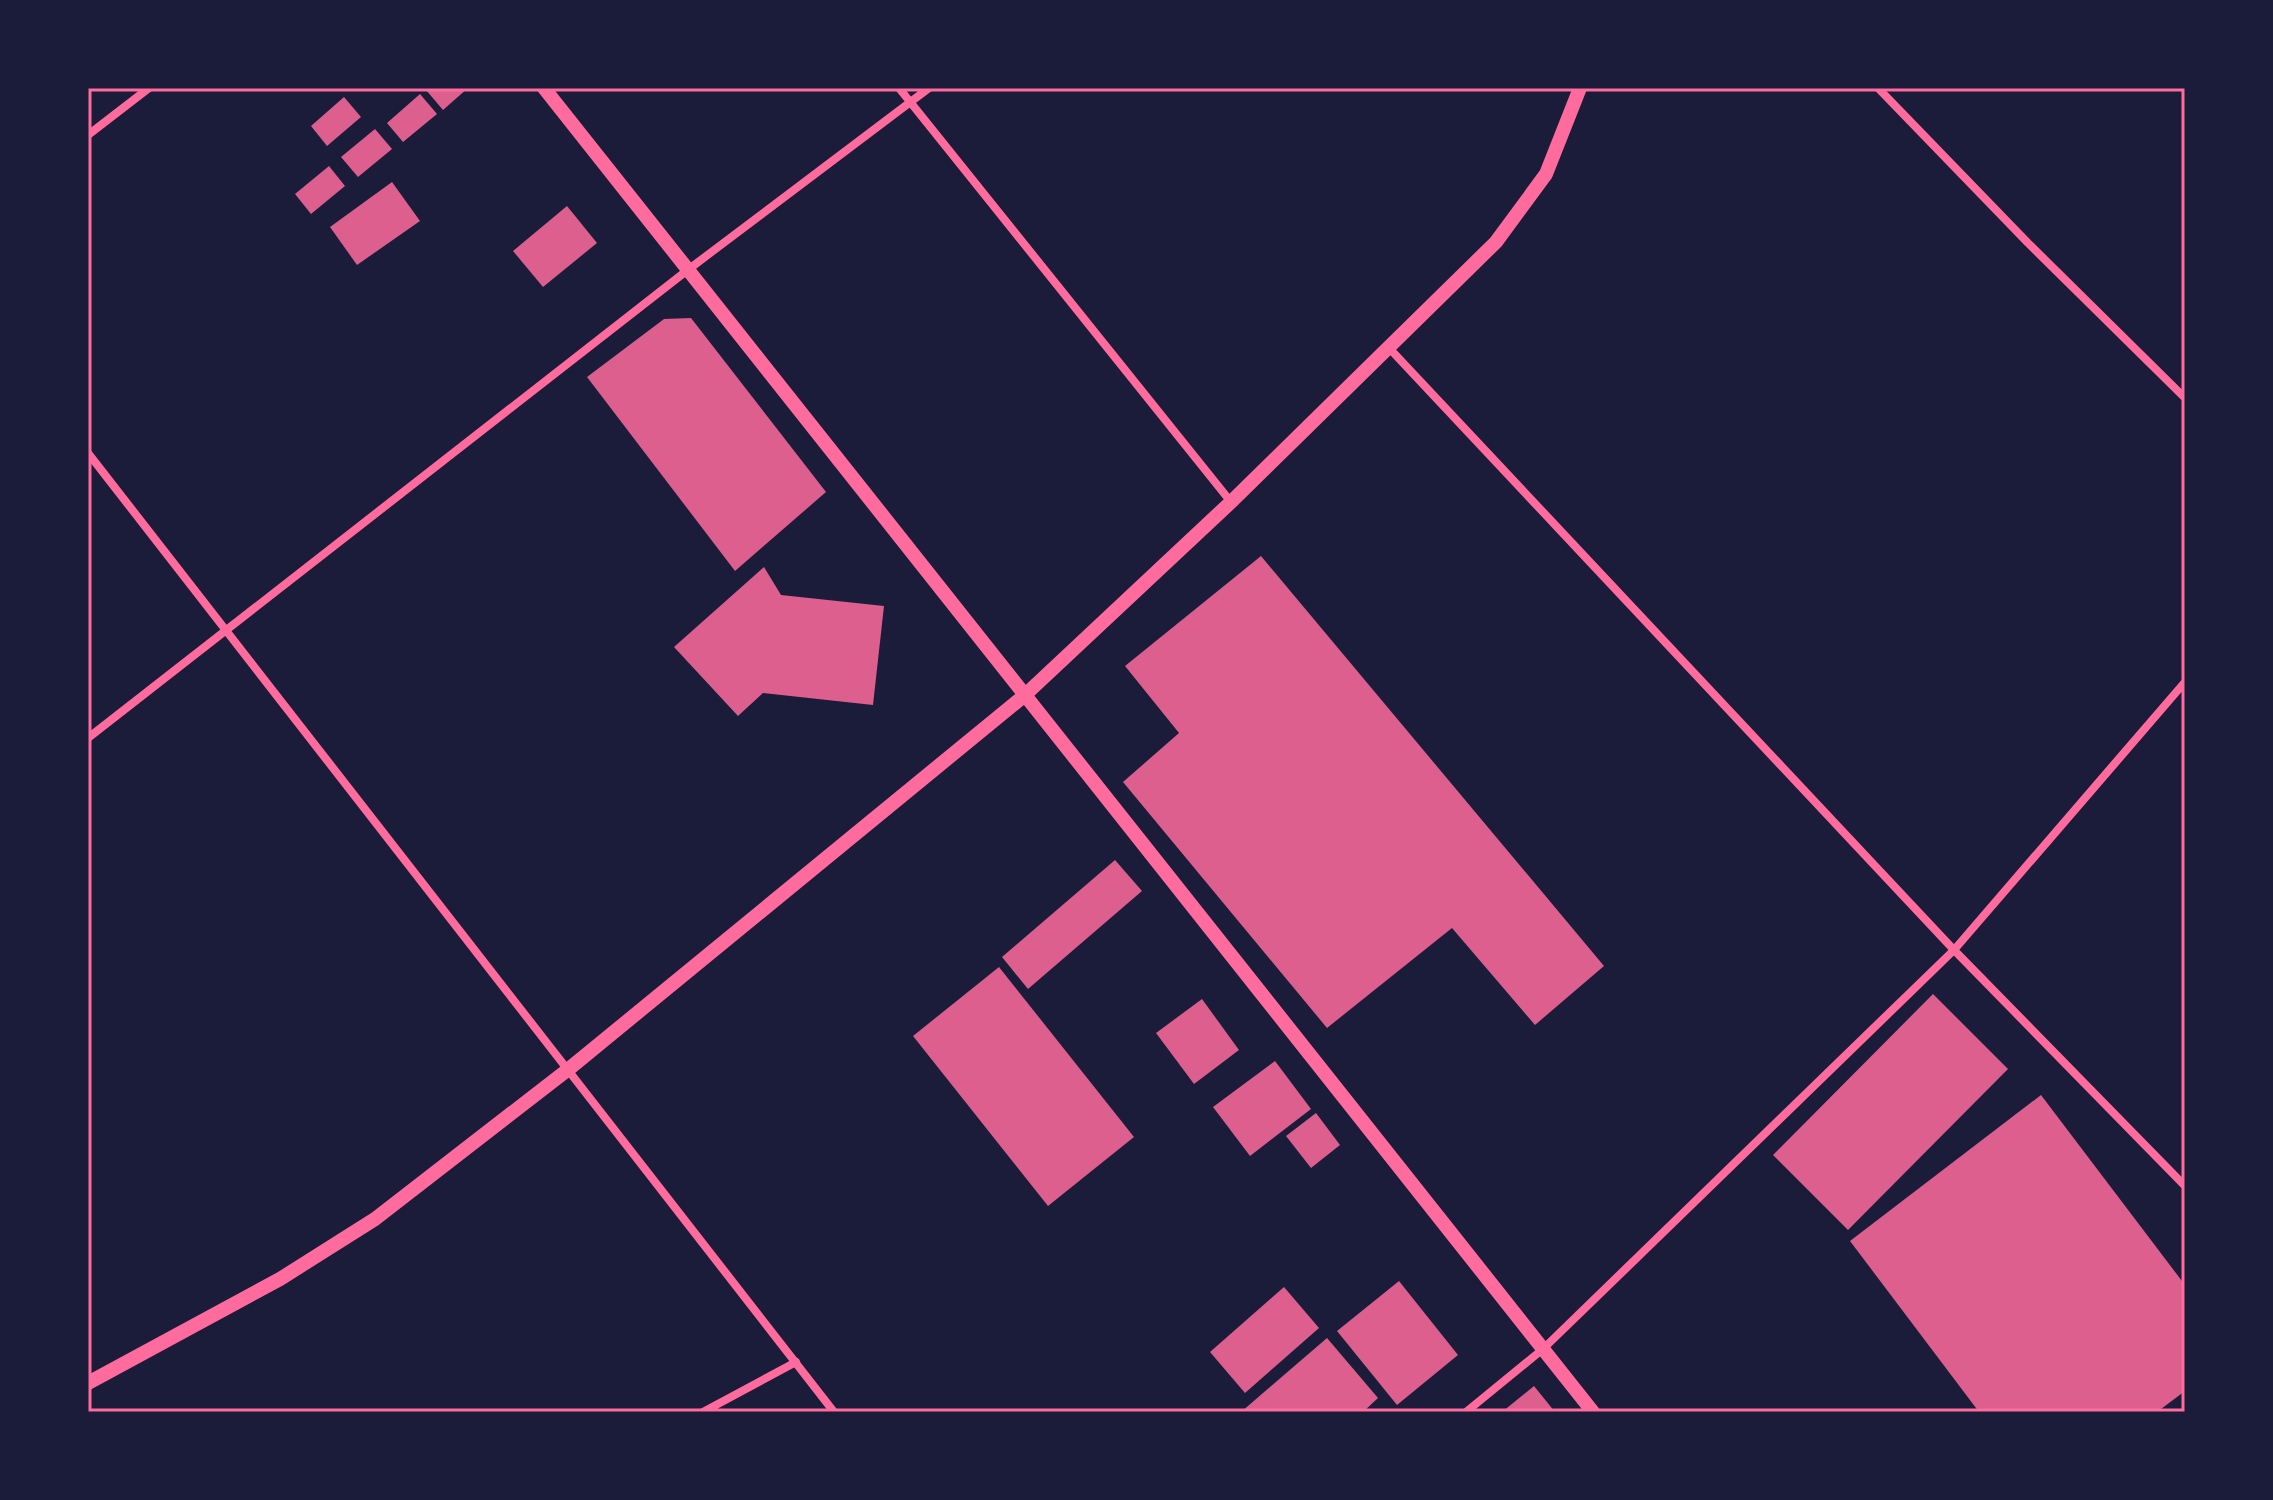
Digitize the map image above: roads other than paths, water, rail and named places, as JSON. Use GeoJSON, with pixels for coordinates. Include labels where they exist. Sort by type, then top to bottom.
{"type":"FeatureCollection","features":[{"type":"Feature","properties":{"kind":"street"},"geometry":{"type":"LineString","coordinates":[[88,135],[149,88]]}},
{"type":"Feature","properties":{"kind":"street"},"geometry":{"type":"LineString","coordinates":[[544,88],[1593,1412]]}},
{"type":"Feature","properties":{"kind":"street"},"geometry":{"type":"LineString","coordinates":[[899,88],[1231,502]]}},
{"type":"Feature","properties":{"kind":"street"},"geometry":{"type":"LineString","coordinates":[[88,738],[689,269],[929,88]]}},
{"type":"Feature","properties":{"kind":"street"},"geometry":{"type":"LineString","coordinates":[[88,1383],[280,1279],[375,1219],[570,1068],[1025,695],[1231,502],[1496,242],[1546,174],[1580,88]]}},
{"type":"Feature","properties":{"kind":"street"},"geometry":{"type":"LineString","coordinates":[[1878,88],[2185,398]]}},
{"type":"Feature","properties":{"kind":"street"},"geometry":{"type":"LineString","coordinates":[[1390,349],[1954,950],[2185,1186]]}},
{"type":"Feature","properties":{"kind":"street"},"geometry":{"type":"LineString","coordinates":[[88,453],[570,1068],[834,1412]]}},
{"type":"Feature","properties":{"kind":"street"},"geometry":{"type":"LineString","coordinates":[[1466,1412],[1543,1349],[1954,950],[2185,682]]}},
{"type":"Feature","properties":{"kind":"street"},"geometry":{"type":"LineString","coordinates":[[703,1412],[796,1362]]}}]}
